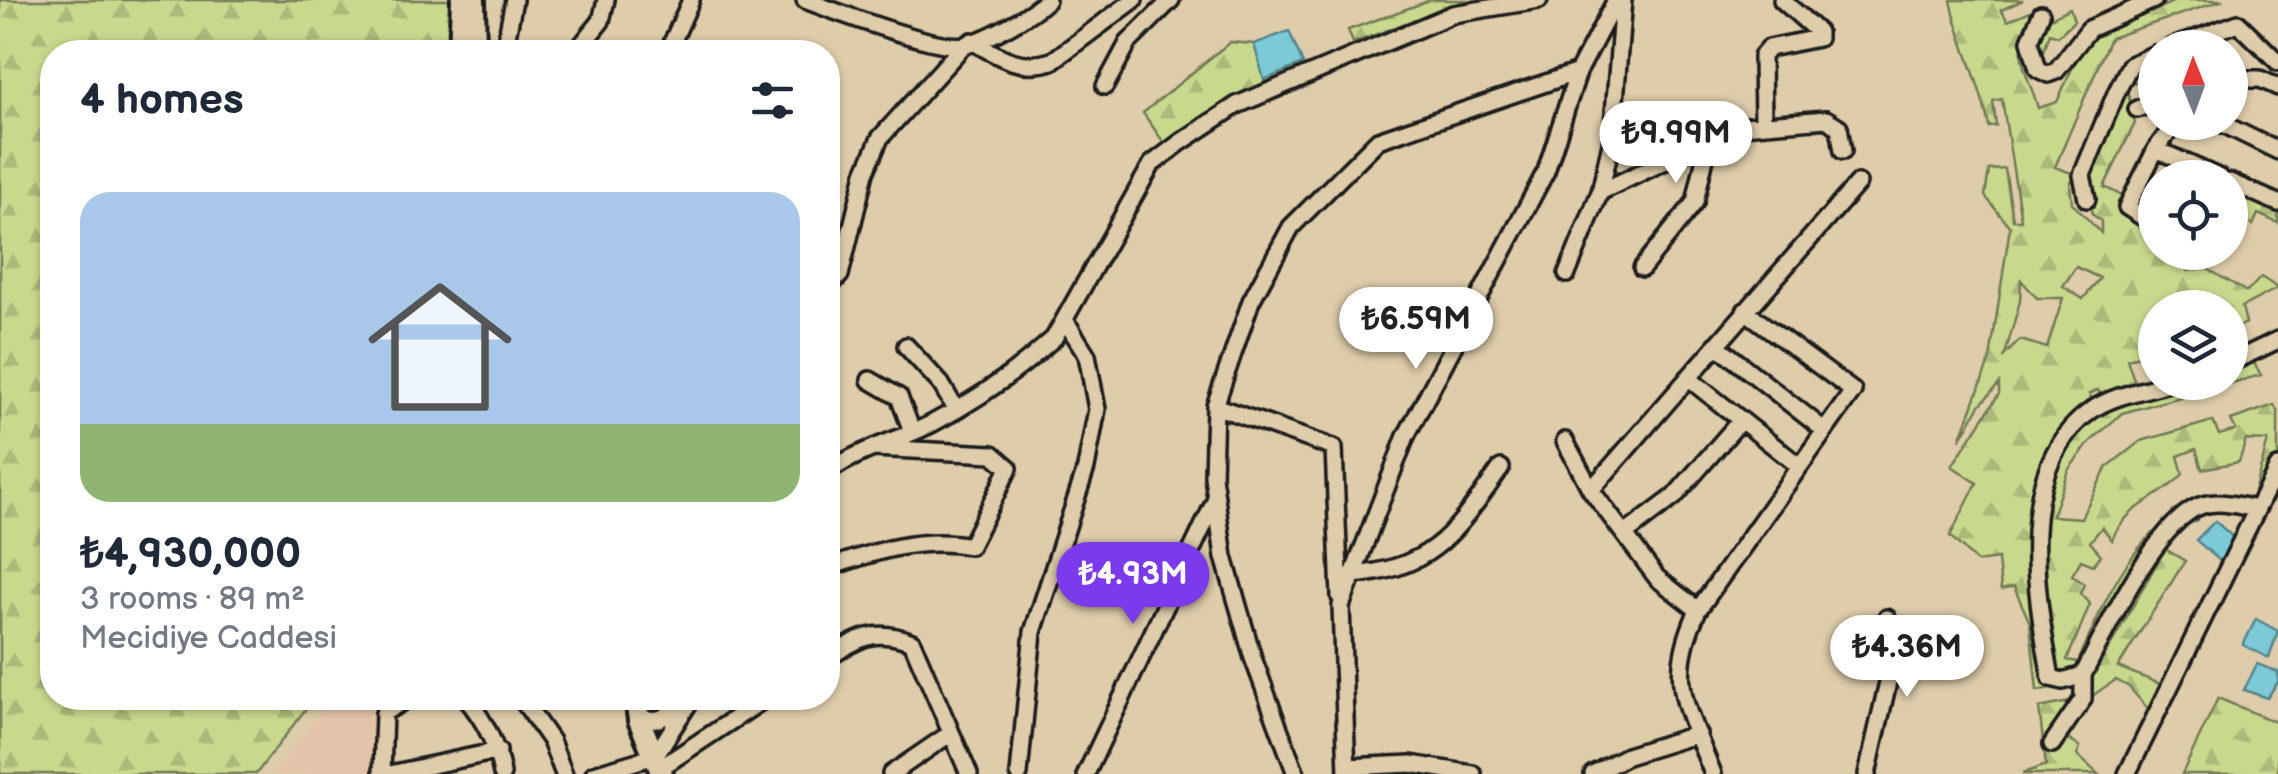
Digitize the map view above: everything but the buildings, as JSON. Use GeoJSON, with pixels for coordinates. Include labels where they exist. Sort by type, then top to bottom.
{"type":"FeatureCollection","features":[{"type":"Feature","properties":{"kind":"main road"},"geometry":{"type":"LineString","coordinates":[[460,40],[462,0]]}},
{"type":"Feature","properties":{"kind":"main road"},"geometry":{"type":"LineString","coordinates":[[474,0],[475,40]]}},
{"type":"Feature","properties":{"kind":"main road"},"geometry":{"type":"LineString","coordinates":[[631,710],[659,766]]}},
{"type":"Feature","properties":{"kind":"main road"},"geometry":{"type":"LineString","coordinates":[[638,710],[639,720]]}},
{"type":"Feature","properties":{"kind":"street"},"geometry":{"type":"LineString","coordinates":[[506,40],[514,0]]}},
{"type":"Feature","properties":{"kind":"street"},"geometry":{"type":"LineString","coordinates":[[586,40],[601,21],[606,0]]}},
{"type":"Feature","properties":{"kind":"street"},"geometry":{"type":"LineString","coordinates":[[673,40],[691,0]]}},
{"type":"Feature","properties":{"kind":"street"},"geometry":{"type":"LineString","coordinates":[[804,0],[871,25],[968,43],[1004,60],[1036,66],[1052,62],[1134,0]]}},
{"type":"Feature","properties":{"kind":"street"},"geometry":{"type":"LineString","coordinates":[[840,276],[865,173],[880,138],[968,43],[1034,12],[1047,0]]}},
{"type":"Feature","properties":{"kind":"street"},"geometry":{"type":"LineString","coordinates":[[1105,86],[1128,44],[1171,0]]}},
{"type":"Feature","properties":{"kind":"street"},"geometry":{"type":"LineString","coordinates":[[840,465],[955,408],[1030,360],[1054,338],[1152,164],[1181,142],[1237,105],[1453,14],[1539,0]]}},
{"type":"Feature","properties":{"kind":"street"},"geometry":{"type":"LineString","coordinates":[[1340,606],[1406,436],[1546,170],[1578,72],[1619,0]]}},
{"type":"Feature","properties":{"kind":"street"},"geometry":{"type":"LineString","coordinates":[[1567,274],[1600,192],[1612,138],[1619,0]]}},
{"type":"Feature","properties":{"kind":"street"},"geometry":{"type":"LineString","coordinates":[[1763,123],[1762,56],[1769,48],[1818,38],[1818,32],[1782,0]]}},
{"type":"Feature","properties":{"kind":"street"},"geometry":{"type":"LineString","coordinates":[[2041,14],[2032,32],[2031,56],[2038,69],[2048,74],[2056,71],[2089,29],[2154,0]]}},
{"type":"Feature","properties":{"kind":"street"},"geometry":{"type":"LineString","coordinates":[[2221,30],[2238,24],[2244,30]]}},
{"type":"Feature","properties":{"kind":"street"},"geometry":{"type":"LineString","coordinates":[[2248,34],[2278,62]]}},
{"type":"Feature","properties":{"kind":"street"},"geometry":{"type":"LineString","coordinates":[[2088,199],[2082,176],[2117,91],[2130,65],[2138,61]]}},
{"type":"Feature","properties":{"kind":"street"},"geometry":{"type":"LineString","coordinates":[[1296,774],[1248,641],[1224,557],[1216,497],[1215,406],[1251,302],[1291,227],[1378,140],[1578,72]]}},
{"type":"Feature","properties":{"kind":"street"},"geometry":{"type":"LineString","coordinates":[[2248,80],[2278,86]]}},
{"type":"Feature","properties":{"kind":"street"},"geometry":{"type":"LineString","coordinates":[[1600,192],[1699,145],[1706,133],[1718,128],[1834,120],[1843,151]]}},
{"type":"Feature","properties":{"kind":"street"},"geometry":{"type":"LineString","coordinates":[[2248,136],[2278,151]]}},
{"type":"Feature","properties":{"kind":"street"},"geometry":{"type":"LineString","coordinates":[[2150,160],[2163,140]]}},
{"type":"Feature","properties":{"kind":"street"},"geometry":{"type":"LineString","coordinates":[[1642,268],[1695,202],[1706,153],[1699,145]]}},
{"type":"Feature","properties":{"kind":"street"},"geometry":{"type":"LineString","coordinates":[[2156,149],[2180,160]]}},
{"type":"Feature","properties":{"kind":"street"},"geometry":{"type":"LineString","coordinates":[[1591,490],[1858,183]]}},
{"type":"Feature","properties":{"kind":"street"},"geometry":{"type":"LineString","coordinates":[[2138,185],[2127,207],[2138,214]]}},
{"type":"Feature","properties":{"kind":"street"},"geometry":{"type":"LineString","coordinates":[[2248,190],[2278,203]]}},
{"type":"Feature","properties":{"kind":"street"},"geometry":{"type":"LineString","coordinates":[[1714,774],[1680,696],[1682,645],[1698,610],[1854,391],[1746,310]]}},
{"type":"Feature","properties":{"kind":"street"},"geometry":{"type":"LineString","coordinates":[[1019,774],[1033,632],[1086,468],[1096,409],[1087,355],[1065,320]]}},
{"type":"Feature","properties":{"kind":"street"},"geometry":{"type":"LineString","coordinates":[[2248,354],[2278,340]]}},
{"type":"Feature","properties":{"kind":"street"},"geometry":{"type":"LineString","coordinates":[[1716,345],[1824,430]]}},
{"type":"Feature","properties":{"kind":"street"},"geometry":{"type":"LineString","coordinates":[[906,346],[942,384],[955,408]]}},
{"type":"Feature","properties":{"kind":"street"},"geometry":{"type":"LineString","coordinates":[[1688,378],[1800,466]]}},
{"type":"Feature","properties":{"kind":"street"},"geometry":{"type":"LineString","coordinates":[[870,380],[900,397],[912,431]]}},
{"type":"Feature","properties":{"kind":"street"},"geometry":{"type":"LineString","coordinates":[[2083,675],[2063,681],[2052,678],[2036,594],[2033,541],[2045,478],[2070,431],[2092,409],[2138,393]]}},
{"type":"Feature","properties":{"kind":"street"},"geometry":{"type":"LineString","coordinates":[[1215,406],[1334,448],[1347,771],[1412,764],[1473,774]]}},
{"type":"Feature","properties":{"kind":"street"},"geometry":{"type":"LineString","coordinates":[[1624,534],[1674,497],[1741,420]]}},
{"type":"Feature","properties":{"kind":"street"},"geometry":{"type":"LineString","coordinates":[[1566,441],[1591,490],[1657,578],[1698,610]]}},
{"type":"Feature","properties":{"kind":"street"},"geometry":{"type":"LineString","coordinates":[[840,564],[918,544],[970,546],[1010,468],[993,454],[870,448]]}},
{"type":"Feature","properties":{"kind":"street"},"geometry":{"type":"LineString","coordinates":[[2126,774],[2278,467]]}},
{"type":"Feature","properties":{"kind":"street"},"geometry":{"type":"LineString","coordinates":[[1351,575],[1382,573],[1430,554],[1449,540],[1502,468]]}},
{"type":"Feature","properties":{"kind":"street"},"geometry":{"type":"LineString","coordinates":[[1086,774],[1216,497]]}},
{"type":"Feature","properties":{"kind":"street"},"geometry":{"type":"LineString","coordinates":[[2052,744],[2083,700],[2083,675],[2130,583],[2182,517],[2204,504],[2224,502],[2257,510]]}},
{"type":"Feature","properties":{"kind":"street"},"geometry":{"type":"LineString","coordinates":[[1867,774],[1888,682],[1887,618]]}},
{"type":"Feature","properties":{"kind":"street"},"geometry":{"type":"LineString","coordinates":[[840,650],[862,636],[880,633],[912,642],[969,774]]}},
{"type":"Feature","properties":{"kind":"street"},"geometry":{"type":"LineString","coordinates":[[389,710],[384,713],[386,774],[498,751]]}},
{"type":"Feature","properties":{"kind":"street"},"geometry":{"type":"LineString","coordinates":[[476,710],[498,751],[502,774]]}},
{"type":"Feature","properties":{"kind":"street"},"geometry":{"type":"LineString","coordinates":[[529,710],[551,741],[564,774]]}},
{"type":"Feature","properties":{"kind":"street"},"geometry":{"type":"LineString","coordinates":[[639,720],[659,719],[675,710]]}},
{"type":"Feature","properties":{"kind":"street"},"geometry":{"type":"LineString","coordinates":[[659,766],[685,710]]}},
{"type":"Feature","properties":{"kind":"street"},"geometry":{"type":"LineString","coordinates":[[594,774],[659,766],[747,710]]}},
{"type":"Feature","properties":{"kind":"street"},"geometry":{"type":"LineString","coordinates":[[892,774],[952,733]]}},
{"type":"Feature","properties":{"kind":"street"},"geometry":{"type":"LineString","coordinates":[[1593,774],[1627,756],[1698,734]]}},
{"type":"Feature","properties":{"kind":"shaded area"},"geometry":{"type":"Polygon","coordinates":[[[324,710],[367,710],[378,716],[374,774],[274,774],[324,710]]]}},
{"type":"Feature","properties":{"kind":"green space"},"geometry":{"type":"Polygon","coordinates":[[[0,0],[450,0],[450,40],[40,40],[40,710],[305,710],[256,774],[0,774],[0,0]]]}},
{"type":"Feature","properties":{"kind":"green space"},"geometry":{"type":"Polygon","coordinates":[[[1431,0],[1468,0],[1353,43],[1348,30],[1431,0]]]}},
{"type":"Feature","properties":{"kind":"green space"},"geometry":{"type":"Polygon","coordinates":[[[1951,0],[2023,0],[2001,10],[2008,21],[2030,11],[2033,16],[2022,53],[2038,108],[2057,102],[2084,42],[2177,0],[2223,0],[2110,38],[2055,167],[2077,175],[2070,183],[2072,203],[2101,233],[2101,221],[2092,214],[2084,180],[2130,65],[2138,62],[2138,82],[2126,85],[2135,123],[2104,187],[2125,197],[2121,214],[2138,224],[2138,270],[2209,270],[2244,290],[2138,290],[2138,356],[2127,359],[2135,383],[2101,396],[2098,390],[2089,394],[2096,407],[2138,395],[2138,400],[2170,400],[2122,413],[2090,442],[2068,470],[2052,516],[2081,518],[2107,467],[2141,441],[2213,421],[2219,435],[2236,430],[2231,420],[2274,405],[2278,412],[2278,468],[2269,496],[2254,492],[2268,441],[2246,440],[2239,462],[2202,469],[2196,449],[2178,456],[2183,474],[2126,518],[2112,540],[2102,527],[2090,542],[2101,555],[2093,565],[2081,560],[2072,575],[2084,584],[2080,594],[2090,604],[2067,660],[2078,662],[2110,592],[2139,549],[2176,516],[2199,506],[2197,520],[2165,535],[2089,670],[2103,659],[2165,549],[2185,561],[2118,667],[2160,684],[2148,709],[2129,687],[2116,680],[2091,697],[2073,719],[2068,739],[2080,747],[2077,755],[2098,774],[2022,774],[2046,765],[2039,708],[2080,700],[2075,682],[2037,691],[2030,623],[2014,587],[2001,590],[1998,559],[1977,562],[1950,536],[1977,483],[1952,466],[1999,394],[1999,384],[1980,405],[1960,440],[1990,359],[2010,227],[1985,196],[1989,170],[2005,169],[2013,220],[2021,220],[2002,99],[1993,101],[1996,126],[1989,127],[1951,0]],[[2076,267],[2063,286],[2083,299],[2100,278],[2076,267]],[[2021,280],[2020,301],[2005,355],[2020,340],[2047,348],[2063,298],[2037,298],[2021,280]]]}},
{"type":"Feature","properties":{"kind":"green space"},"geometry":{"type":"Polygon","coordinates":[[[2070,8],[2074,21],[2058,36],[2050,33],[2043,53],[2032,48],[2039,24],[2070,8]]]}},
{"type":"Feature","properties":{"kind":"green space"},"geometry":{"type":"Polygon","coordinates":[[[1230,42],[1254,44],[1266,85],[1167,147],[1143,113],[1230,42]]]}},
{"type":"Feature","properties":{"kind":"green space"},"geometry":{"type":"Polygon","coordinates":[[[2248,193],[2278,207],[2278,223],[2258,214],[2253,225],[2248,223],[2248,193]]]}},
{"type":"Feature","properties":{"kind":"green space"},"geometry":{"type":"Polygon","coordinates":[[[2261,277],[2278,288],[2248,304],[2248,291],[2261,277]]]}},
{"type":"Feature","properties":{"kind":"green space"},"geometry":{"type":"Polygon","coordinates":[[[2254,363],[2261,375],[2248,379],[2248,365],[2254,363]]]}},
{"type":"Feature","properties":{"kind":"green space"},"geometry":{"type":"Polygon","coordinates":[[[2218,698],[2278,723],[2278,774],[2182,774],[2218,698]]]}},
{"type":"Feature","properties":{"kind":"water"},"geometry":{"type":"Polygon","coordinates":[[[1289,31],[1303,64],[1264,80],[1254,44],[1289,31]]]}},
{"type":"Feature","properties":{"kind":"water"},"geometry":{"type":"Polygon","coordinates":[[[2215,521],[2236,540],[2221,562],[2196,540],[2215,521]]]}},
{"type":"Feature","properties":{"kind":"water"},"geometry":{"type":"Polygon","coordinates":[[[2256,619],[2278,631],[2269,658],[2243,645],[2256,619]]]}},
{"type":"Feature","properties":{"kind":"water"},"geometry":{"type":"Polygon","coordinates":[[[2257,664],[2278,672],[2278,682],[2267,698],[2244,690],[2257,664]]]}}]}
